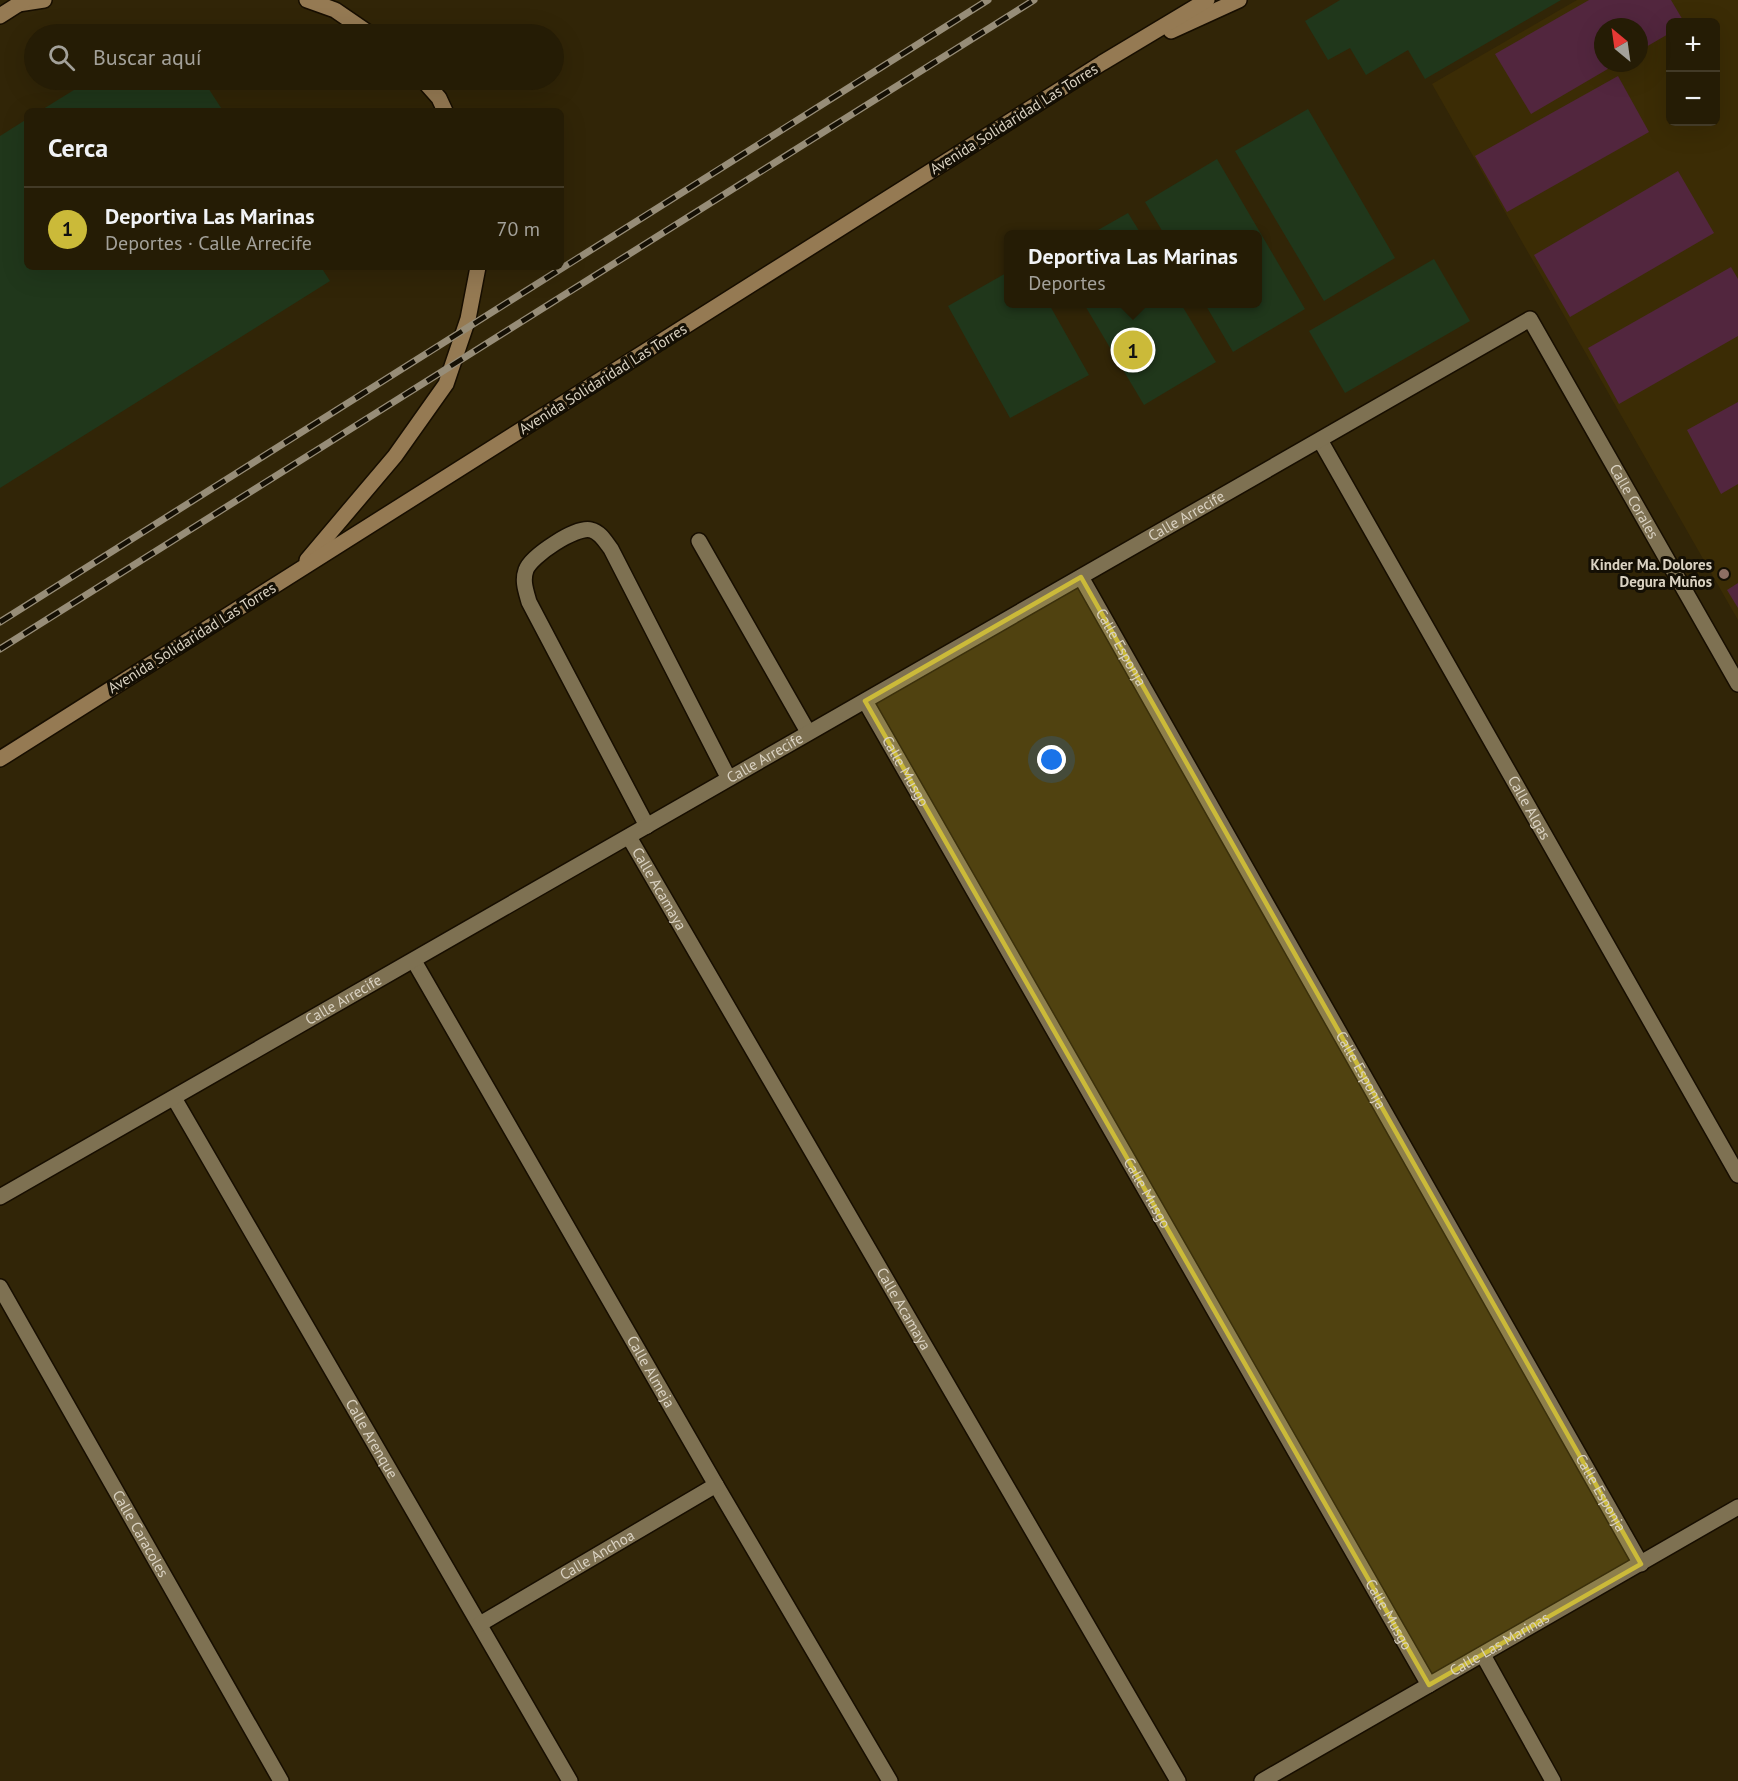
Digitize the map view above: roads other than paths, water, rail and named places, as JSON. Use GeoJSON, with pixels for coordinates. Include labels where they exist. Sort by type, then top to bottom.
{"type":"FeatureCollection","features":[{"type":"Feature","properties":{"kind":"main road"},"geometry":{"type":"LineString","coordinates":[[0,16],[22,2],[44,0]]}},
{"type":"Feature","properties":{"kind":"main road"},"geometry":{"type":"LineString","coordinates":[[307,0],[335,10],[355,24]]}},
{"type":"Feature","properties":{"kind":"main road","name":"Avenida Solidaridad Las Torres"},"geometry":{"type":"LineString","coordinates":[[0,759],[1102,63],[1207,0]]}},
{"type":"Feature","properties":{"kind":"main road"},"geometry":{"type":"LineString","coordinates":[[1102,63],[1239,0]]}},
{"type":"Feature","properties":{"kind":"main road"},"geometry":{"type":"LineString","coordinates":[[432,90],[444,108]]}},
{"type":"Feature","properties":{"kind":"main road"},"geometry":{"type":"LineString","coordinates":[[297,572],[395,456],[446,384],[468,319],[477,270]]}},
{"type":"Feature","properties":{"kind":"street","name":"Calle Arrecife"},"geometry":{"type":"LineString","coordinates":[[0,1197],[629,837],[728,777],[865,701],[1530,319]]}},
{"type":"Feature","properties":{"kind":"street","name":"Calle Corales"},"geometry":{"type":"LineString","coordinates":[[1530,319],[1738,684]]}},
{"type":"Feature","properties":{"kind":"street","name":"Calle Algas"},"geometry":{"type":"LineString","coordinates":[[1320,440],[1738,1175]]}},
{"type":"Feature","properties":{"kind":"street"},"geometry":{"type":"LineString","coordinates":[[647,826],[529,602],[524,584],[526,569],[535,557],[568,535],[582,529],[592,530],[607,543],[728,777]]}},
{"type":"Feature","properties":{"kind":"street"},"geometry":{"type":"LineString","coordinates":[[699,541],[808,732]]}},
{"type":"Feature","properties":{"kind":"street","name":"Calle Esponja"},"geometry":{"type":"LineString","coordinates":[[1081,577],[1641,1564]]}},
{"type":"Feature","properties":{"kind":"street","name":"Calle Musgo"},"geometry":{"type":"LineString","coordinates":[[865,701],[1429,1686]]}},
{"type":"Feature","properties":{"kind":"street","name":"Calle Acamaya"},"geometry":{"type":"LineString","coordinates":[[629,837],[1178,1781]]}},
{"type":"Feature","properties":{"kind":"street","name":"Calle Almeja"},"geometry":{"type":"LineString","coordinates":[[414,961],[716,1485],[890,1781]]}},
{"type":"Feature","properties":{"kind":"street","name":"Calle Arenque"},"geometry":{"type":"LineString","coordinates":[[174,1098],[570,1781]]}},
{"type":"Feature","properties":{"kind":"street","name":"Calle Caracoles"},"geometry":{"type":"LineString","coordinates":[[0,1287],[281,1781]]}},
{"type":"Feature","properties":{"kind":"street","name":"Calle Anchoa"},"geometry":{"type":"LineString","coordinates":[[480,1624],[716,1485]]}},
{"type":"Feature","properties":{"kind":"street","name":"Calle Las Marinas"},"geometry":{"type":"LineString","coordinates":[[1262,1781],[1738,1507]]}},
{"type":"Feature","properties":{"kind":"street"},"geometry":{"type":"LineString","coordinates":[[1483,1655],[1553,1781]]}},
{"type":"Feature","properties":{"kind":"railway"},"geometry":{"type":"LineString","coordinates":[[564,267],[988,0]]}},
{"type":"Feature","properties":{"kind":"railway"},"geometry":{"type":"LineString","coordinates":[[0,649],[1034,0]]}},
{"type":"Feature","properties":{"kind":"railway"},"geometry":{"type":"LineString","coordinates":[[0,622],[559,270]]}},
{"type":"Feature","properties":{"kind":"place","name":"Deportiva Las Marinas"},"geometry":{"type":"Point","coordinates":[1133,350]}},
{"type":"Feature","properties":{"kind":"place","name":"Kinder Ma. Dolores Degura Muños"},"geometry":{"type":"Point","coordinates":[1724,574]}}]}
